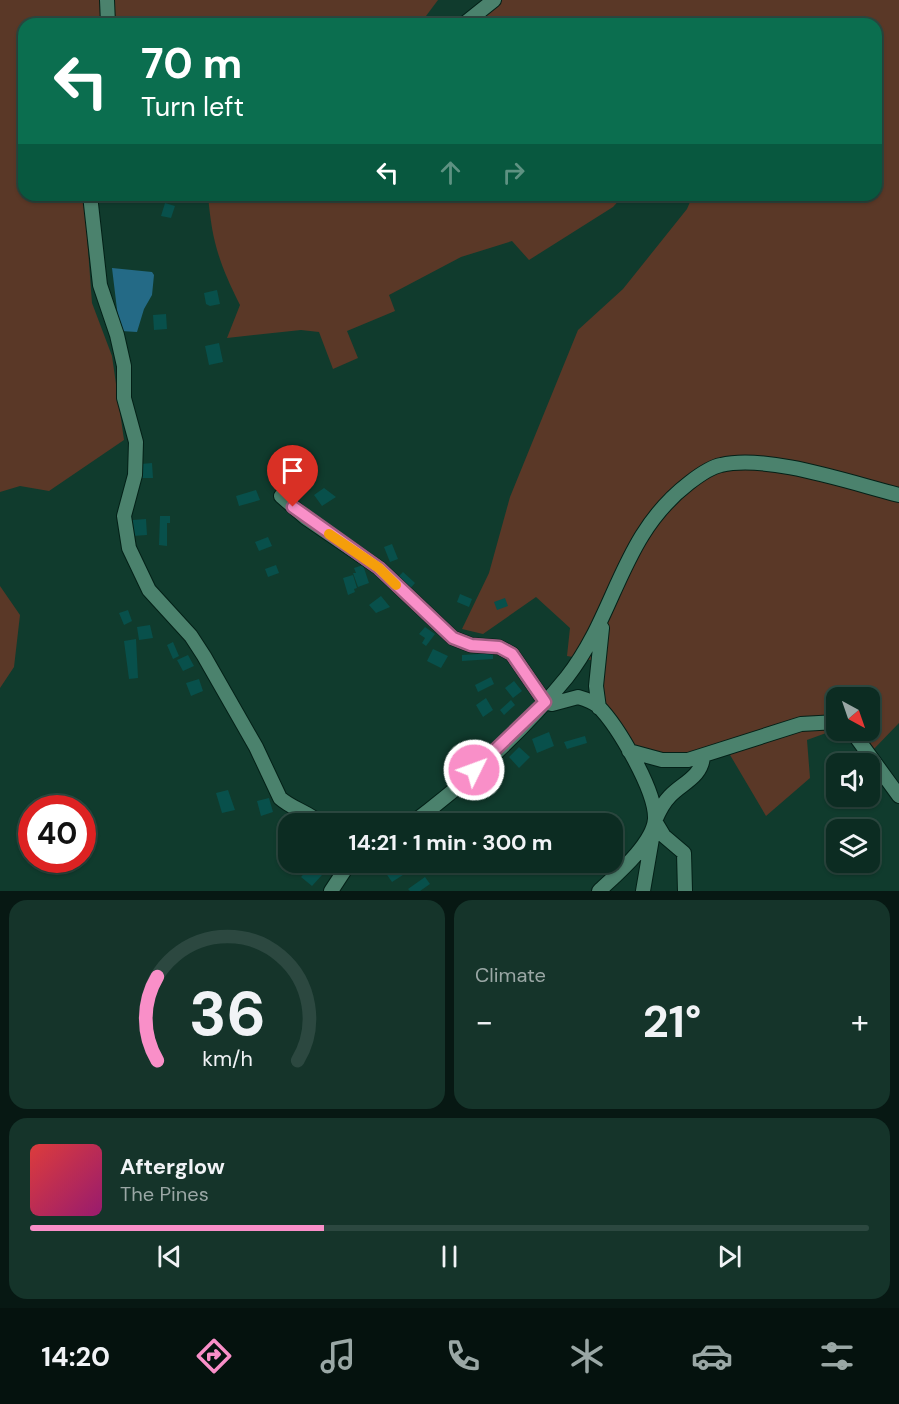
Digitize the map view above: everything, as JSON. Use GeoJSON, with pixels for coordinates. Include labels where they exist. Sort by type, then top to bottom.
{"type":"FeatureCollection","features":[{"type":"Feature","properties":{"kind":"street"},"geometry":{"type":"LineString","coordinates":[[107,0],[108,18]]}},
{"type":"Feature","properties":{"kind":"street"},"geometry":{"type":"LineString","coordinates":[[472,18],[494,0]]}},
{"type":"Feature","properties":{"kind":"street"},"geometry":{"type":"LineString","coordinates":[[91,201],[100,285],[117,335],[124,366],[124,398],[136,442],[135,476],[124,516],[129,548],[149,590],[191,636],[204,656],[256,747],[280,798],[286,804],[308,813]]}},
{"type":"Feature","properties":{"kind":"street"},"geometry":{"type":"LineString","coordinates":[[424,813],[492,754],[545,702],[581,657],[603,616],[634,544],[675,493],[718,465],[737,463],[776,466],[899,495]]}},
{"type":"Feature","properties":{"kind":"street"},"geometry":{"type":"LineString","coordinates":[[281,496],[306,518],[379,568],[453,638],[471,645],[499,647],[512,654],[545,702],[552,704],[567,698],[578,697],[600,708]]}},
{"type":"Feature","properties":{"kind":"street"},"geometry":{"type":"LineString","coordinates":[[603,616],[596,686],[600,708],[629,751],[648,786],[655,820],[664,836],[684,853],[685,891]]}},
{"type":"Feature","properties":{"kind":"street"},"geometry":{"type":"LineString","coordinates":[[629,751],[676,761],[703,756],[801,724],[826,723]]}},
{"type":"Feature","properties":{"kind":"street"},"geometry":{"type":"LineString","coordinates":[[859,741],[899,796]]}},
{"type":"Feature","properties":{"kind":"street"},"geometry":{"type":"LineString","coordinates":[[600,891],[642,846],[665,801],[697,773],[703,756]]}},
{"type":"Feature","properties":{"kind":"street"},"geometry":{"type":"LineString","coordinates":[[643,891],[655,820]]}},
{"type":"Feature","properties":{"kind":"street"},"geometry":{"type":"LineString","coordinates":[[331,891],[343,873]]}},
{"type":"Feature","properties":{"kind":"shaded area"},"geometry":{"type":"Polygon","coordinates":[[[0,0],[438,0],[424,18],[18,18],[18,201],[84,201],[92,303],[112,356],[124,440],[49,491],[20,486],[0,492],[0,0]]]}},
{"type":"Feature","properties":{"kind":"shaded area"},"geometry":{"type":"Polygon","coordinates":[[[501,0],[899,0],[899,723],[871,752],[864,741],[880,741],[880,687],[826,687],[826,733],[807,740],[810,778],[766,816],[723,743],[668,763],[643,763],[605,707],[596,661],[567,656],[570,628],[536,597],[483,634],[462,629],[489,573],[510,497],[578,330],[623,289],[687,209],[690,201],[882,201],[882,18],[478,18],[501,0]]]}},
{"type":"Feature","properties":{"kind":"shaded area"},"geometry":{"type":"Polygon","coordinates":[[[209,201],[618,201],[613,207],[529,260],[512,241],[461,257],[389,295],[395,311],[347,331],[358,358],[333,369],[319,332],[301,330],[227,338],[240,305],[218,252],[209,201]]]}},
{"type":"Feature","properties":{"kind":"shaded area"},"geometry":{"type":"Polygon","coordinates":[[[0,586],[20,615],[14,667],[0,688],[0,586]]]}},
{"type":"Feature","properties":{"kind":"water"},"geometry":{"type":"Polygon","coordinates":[[[112,268],[152,272],[154,275],[152,295],[144,309],[137,332],[121,331],[119,326],[112,268]]]}},
{"type":"Feature","properties":{"kind":"building"},"geometry":{"type":"Polygon","coordinates":[[[165,203],[175,206],[171,218],[161,216],[165,203]]]}},
{"type":"Feature","properties":{"kind":"building"},"geometry":{"type":"Polygon","coordinates":[[[217,290],[220,304],[210,306],[206,304],[204,293],[217,290]]]}},
{"type":"Feature","properties":{"kind":"building"},"geometry":{"type":"Polygon","coordinates":[[[166,314],[167,329],[154,330],[153,315],[166,314]]]}},
{"type":"Feature","properties":{"kind":"building"},"geometry":{"type":"Polygon","coordinates":[[[219,343],[223,362],[209,365],[205,346],[219,343]]]}},
{"type":"Feature","properties":{"kind":"building"},"geometry":{"type":"Polygon","coordinates":[[[152,463],[153,478],[142,478],[141,464],[152,463]]]}},
{"type":"Feature","properties":{"kind":"building"},"geometry":{"type":"Polygon","coordinates":[[[324,488],[336,497],[322,506],[314,495],[324,488]]]}},
{"type":"Feature","properties":{"kind":"building"},"geometry":{"type":"Polygon","coordinates":[[[256,490],[260,500],[239,506],[236,496],[256,490]]]}},
{"type":"Feature","properties":{"kind":"building"},"geometry":{"type":"Polygon","coordinates":[[[160,516],[170,516],[170,523],[167,523],[167,546],[159,545],[160,516]]]}},
{"type":"Feature","properties":{"kind":"building"},"geometry":{"type":"Polygon","coordinates":[[[146,519],[147,535],[133,536],[132,520],[146,519]]]}},
{"type":"Feature","properties":{"kind":"building"},"geometry":{"type":"Polygon","coordinates":[[[268,537],[272,546],[259,551],[255,542],[268,537]]]}},
{"type":"Feature","properties":{"kind":"building"},"geometry":{"type":"Polygon","coordinates":[[[392,544],[398,559],[390,562],[384,547],[392,544]]]}},
{"type":"Feature","properties":{"kind":"building"},"geometry":{"type":"Polygon","coordinates":[[[276,565],[279,573],[268,577],[265,569],[276,565]]]}},
{"type":"Feature","properties":{"kind":"building"},"geometry":{"type":"Polygon","coordinates":[[[363,565],[369,583],[358,587],[353,573],[356,573],[354,568],[363,565]]]}},
{"type":"Feature","properties":{"kind":"building"},"geometry":{"type":"Polygon","coordinates":[[[403,572],[415,583],[408,591],[396,579],[403,572]]]}},
{"type":"Feature","properties":{"kind":"building"},"geometry":{"type":"Polygon","coordinates":[[[353,575],[357,588],[354,589],[355,592],[348,595],[343,578],[353,575]]]}},
{"type":"Feature","properties":{"kind":"building"},"geometry":{"type":"Polygon","coordinates":[[[460,594],[472,599],[469,607],[457,602],[460,594]]]}},
{"type":"Feature","properties":{"kind":"building"},"geometry":{"type":"Polygon","coordinates":[[[381,596],[390,607],[376,613],[369,605],[381,596]]]}},
{"type":"Feature","properties":{"kind":"building"},"geometry":{"type":"Polygon","coordinates":[[[505,598],[508,606],[497,610],[494,602],[505,598]]]}},
{"type":"Feature","properties":{"kind":"building"},"geometry":{"type":"Polygon","coordinates":[[[128,610],[132,621],[124,625],[119,613],[128,610]]]}},
{"type":"Feature","properties":{"kind":"building"},"geometry":{"type":"Polygon","coordinates":[[[150,625],[153,638],[139,640],[137,627],[150,625]]]}},
{"type":"Feature","properties":{"kind":"building"},"geometry":{"type":"Polygon","coordinates":[[[425,627],[435,634],[426,646],[422,643],[425,638],[419,634],[425,627]]]}},
{"type":"Feature","properties":{"kind":"building"},"geometry":{"type":"Polygon","coordinates":[[[136,639],[138,678],[129,679],[124,641],[136,639]]]}},
{"type":"Feature","properties":{"kind":"building"},"geometry":{"type":"Polygon","coordinates":[[[173,642],[179,656],[173,659],[167,645],[173,642]]]}},
{"type":"Feature","properties":{"kind":"building"},"geometry":{"type":"Polygon","coordinates":[[[433,649],[448,656],[441,668],[427,661],[433,649]]]}},
{"type":"Feature","properties":{"kind":"building"},"geometry":{"type":"Polygon","coordinates":[[[493,653],[493,659],[462,661],[462,655],[493,653]]]}},
{"type":"Feature","properties":{"kind":"building"},"geometry":{"type":"Polygon","coordinates":[[[188,655],[194,666],[183,671],[177,660],[188,655]]]}},
{"type":"Feature","properties":{"kind":"building"},"geometry":{"type":"Polygon","coordinates":[[[491,677],[494,684],[478,692],[475,685],[491,677]]]}},
{"type":"Feature","properties":{"kind":"building"},"geometry":{"type":"Polygon","coordinates":[[[199,679],[203,691],[191,696],[186,683],[199,679]]]}},
{"type":"Feature","properties":{"kind":"building"},"geometry":{"type":"Polygon","coordinates":[[[514,681],[522,691],[513,698],[505,688],[514,681]]]}},
{"type":"Feature","properties":{"kind":"building"},"geometry":{"type":"Polygon","coordinates":[[[486,698],[493,710],[483,717],[476,705],[486,698]]]}},
{"type":"Feature","properties":{"kind":"building"},"geometry":{"type":"Polygon","coordinates":[[[511,700],[515,705],[504,715],[500,710],[511,700]]]}},
{"type":"Feature","properties":{"kind":"building"},"geometry":{"type":"Polygon","coordinates":[[[549,732],[554,746],[537,753],[532,739],[549,732]]]}},
{"type":"Feature","properties":{"kind":"building"},"geometry":{"type":"Polygon","coordinates":[[[585,736],[587,743],[567,749],[564,742],[585,736]]]}},
{"type":"Feature","properties":{"kind":"building"},"geometry":{"type":"Polygon","coordinates":[[[519,747],[530,757],[519,768],[509,757],[519,747]]]}},
{"type":"Feature","properties":{"kind":"building"},"geometry":{"type":"Polygon","coordinates":[[[228,790],[235,810],[222,813],[216,793],[228,790]]]}},
{"type":"Feature","properties":{"kind":"building"},"geometry":{"type":"Polygon","coordinates":[[[269,798],[273,812],[261,816],[257,801],[269,798]]]}},
{"type":"Feature","properties":{"kind":"building"},"geometry":{"type":"Polygon","coordinates":[[[305,873],[322,875],[312,886],[301,877],[305,873]]]}},
{"type":"Feature","properties":{"kind":"building"},"geometry":{"type":"Polygon","coordinates":[[[386,873],[406,873],[392,882],[386,873]]]}},
{"type":"Feature","properties":{"kind":"building"},"geometry":{"type":"Polygon","coordinates":[[[425,877],[430,884],[420,891],[408,889],[425,877]]]}},
{"type":"Feature","properties":{"kind":"slow traffic"},"geometry":{"type":"LineString","coordinates":[[329,534],[379,568],[396,585]]}},
{"type":"Feature","properties":{"kind":"route"},"geometry":{"type":"LineString","coordinates":[[293,507],[354,553],[379,568],[453,638],[471,645],[499,647],[507,650],[516,658],[545,702],[474,770]]}}]}
